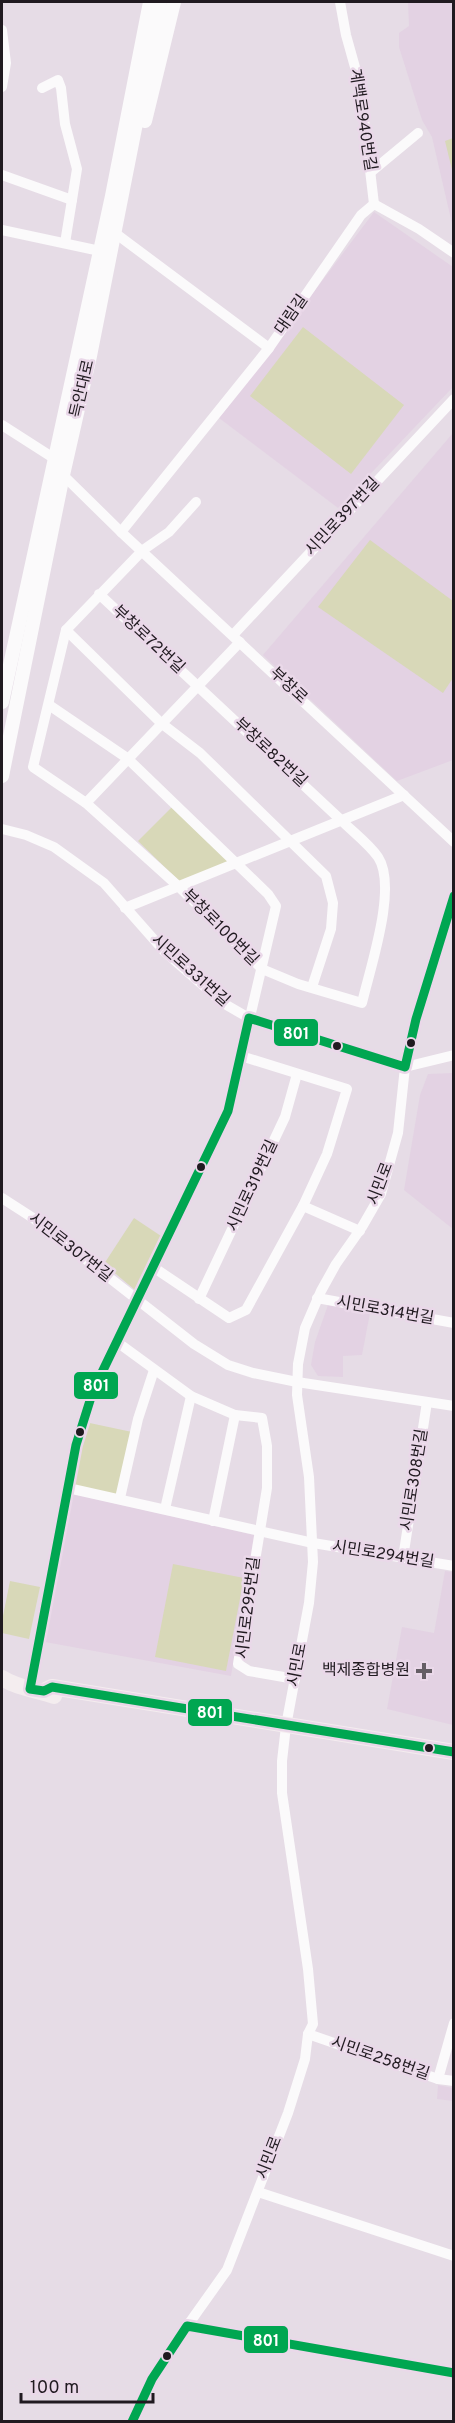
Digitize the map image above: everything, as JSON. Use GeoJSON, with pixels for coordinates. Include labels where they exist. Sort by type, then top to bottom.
{"type":"FeatureCollection","features":[{"type":"Feature","properties":{"kind":"main road"},"geometry":{"type":"LineString","coordinates":[[5,1684],[37,1690],[52,1687],[453,1752]]}},
{"type":"Feature","properties":{"kind":"street"},"geometry":{"type":"LineString","coordinates":[[117,197],[127,90],[145,2]]}},
{"type":"Feature","properties":{"kind":"street","name":"득안대로"},"geometry":{"type":"LineString","coordinates":[[2,776],[115,233],[117,197],[150,2]]}},
{"type":"Feature","properties":{"kind":"street","name":"득안대로"},"geometry":{"type":"LineString","coordinates":[[2,702],[100,251],[117,197],[160,2]]}},
{"type":"Feature","properties":{"kind":"street"},"geometry":{"type":"LineString","coordinates":[[117,197],[154,91],[174,2]]}},
{"type":"Feature","properties":{"kind":"street","name":"계백로940번길"},"geometry":{"type":"LineString","coordinates":[[340,2],[345,35],[360,85],[374,204]]}},
{"type":"Feature","properties":{"kind":"street"},"geometry":{"type":"LineString","coordinates":[[2,30],[6,63],[2,87]]}},
{"type":"Feature","properties":{"kind":"street"},"geometry":{"type":"LineString","coordinates":[[42,88],[58,80],[65,124],[77,170],[64,243]]}},
{"type":"Feature","properties":{"kind":"street"},"geometry":{"type":"LineString","coordinates":[[371,172],[418,132]]}},
{"type":"Feature","properties":{"kind":"street"},"geometry":{"type":"LineString","coordinates":[[2,175],[72,200]]}},
{"type":"Feature","properties":{"kind":"street"},"geometry":{"type":"LineString","coordinates":[[374,204],[419,229],[453,253]]}},
{"type":"Feature","properties":{"kind":"street","name":"대림길"},"geometry":{"type":"LineString","coordinates":[[115,233],[270,348],[361,215],[374,204]]}},
{"type":"Feature","properties":{"kind":"street"},"geometry":{"type":"LineString","coordinates":[[2,230],[100,251]]}},
{"type":"Feature","properties":{"kind":"street"},"geometry":{"type":"LineString","coordinates":[[121,532],[270,348]]}},
{"type":"Feature","properties":{"kind":"street","name":"시민로397번길"},"geometry":{"type":"LineString","coordinates":[[237,638],[453,399]]}},
{"type":"Feature","properties":{"kind":"street"},"geometry":{"type":"LineString","coordinates":[[2,425],[55,459]]}},
{"type":"Feature","properties":{"kind":"street","name":"부창로"},"geometry":{"type":"LineString","coordinates":[[55,459],[63,475],[121,532],[143,550],[453,842]]}},
{"type":"Feature","properties":{"kind":"street","name":"부창로72번길"},"geometry":{"type":"LineString","coordinates":[[86,803],[33,767],[66,630],[143,550],[169,532],[196,502]]}},
{"type":"Feature","properties":{"kind":"street","name":"부창로72번길"},"geometry":{"type":"LineString","coordinates":[[99,594],[197,686]]}},
{"type":"Feature","properties":{"kind":"street"},"geometry":{"type":"LineString","coordinates":[[66,630],[161,723],[200,753],[326,876],[333,903],[331,928],[312,987]]}},
{"type":"Feature","properties":{"kind":"street"},"geometry":{"type":"LineString","coordinates":[[178,886],[86,803],[197,686],[237,638]]}},
{"type":"Feature","properties":{"kind":"street","name":"부창로82번길"},"geometry":{"type":"LineString","coordinates":[[197,686],[342,821]]}},
{"type":"Feature","properties":{"kind":"street"},"geometry":{"type":"LineString","coordinates":[[49,705],[127,758],[237,864]]}},
{"type":"Feature","properties":{"kind":"street"},"geometry":{"type":"LineString","coordinates":[[125,908],[404,795]]}},
{"type":"Feature","properties":{"kind":"street"},"geometry":{"type":"LineString","coordinates":[[262,969],[297,984],[362,1002],[386,899],[385,881],[379,858],[342,821]]}},
{"type":"Feature","properties":{"kind":"street","name":"시민로331번길"},"geometry":{"type":"LineString","coordinates":[[2,829],[26,835],[54,847],[104,883],[164,951],[223,1003],[249,1018],[405,1067]]}},
{"type":"Feature","properties":{"kind":"street","name":"부창로100번길"},"geometry":{"type":"LineString","coordinates":[[237,864],[268,894],[276,906],[249,1018]]}},
{"type":"Feature","properties":{"kind":"street","name":"부창로100번길"},"geometry":{"type":"LineString","coordinates":[[178,886],[262,969]]}},
{"type":"Feature","properties":{"kind":"street","name":"시민로"},"geometry":{"type":"LineString","coordinates":[[132,2421],[152,2379],[227,2270],[288,2113],[305,2059],[308,2034],[313,2024],[282,1793],[282,1761],[286,1726],[309,1604],[313,1543],[309,1477],[297,1382],[302,1342],[317,1298],[381,1194],[398,1133],[405,1067],[416,1019],[453,894]]}},
{"type":"Feature","properties":{"kind":"street"},"geometry":{"type":"LineString","coordinates":[[37,1690],[68,1488],[76,1445],[86,1410],[93,1391],[228,1111],[249,1018]]}},
{"type":"Feature","properties":{"kind":"street"},"geometry":{"type":"LineString","coordinates":[[405,1067],[453,1055]]}},
{"type":"Feature","properties":{"kind":"street"},"geometry":{"type":"LineString","coordinates":[[153,1267],[229,1318],[246,1311],[303,1206],[327,1154],[347,1089],[241,1056]]}},
{"type":"Feature","properties":{"kind":"street","name":"시민로319번길"},"geometry":{"type":"LineString","coordinates":[[200,1299],[285,1117],[297,1074]]}},
{"type":"Feature","properties":{"kind":"street","name":"시민로307번길"},"geometry":{"type":"LineString","coordinates":[[2,1198],[42,1224],[194,1344],[228,1365],[297,1382]]}},
{"type":"Feature","properties":{"kind":"street"},"geometry":{"type":"LineString","coordinates":[[303,1206],[360,1231]]}},
{"type":"Feature","properties":{"kind":"street","name":"시민로314번길"},"geometry":{"type":"LineString","coordinates":[[317,1298],[453,1323]]}},
{"type":"Feature","properties":{"kind":"street"},"geometry":{"type":"LineString","coordinates":[[117,1342],[191,1396],[235,1415],[213,1521]]}},
{"type":"Feature","properties":{"kind":"street"},"geometry":{"type":"LineString","coordinates":[[120,1498],[138,1419],[154,1370]]}},
{"type":"Feature","properties":{"kind":"street"},"geometry":{"type":"LineString","coordinates":[[297,1382],[453,1406]]}},
{"type":"Feature","properties":{"kind":"street"},"geometry":{"type":"LineString","coordinates":[[165,1509],[191,1396]]}},
{"type":"Feature","properties":{"kind":"street","name":"시민로308번길"},"geometry":{"type":"LineString","coordinates":[[403,1558],[427,1402]]}},
{"type":"Feature","properties":{"kind":"street","name":"시민로295번길"},"geometry":{"type":"LineString","coordinates":[[235,1415],[262,1418],[267,1446],[267,1488],[238,1664],[249,1671],[295,1679]]}},
{"type":"Feature","properties":{"kind":"street"},"geometry":{"type":"LineString","coordinates":[[68,1488],[313,1543]]}},
{"type":"Feature","properties":{"kind":"street","name":"시민로294번길"},"geometry":{"type":"LineString","coordinates":[[313,1543],[453,1566]]}},
{"type":"Feature","properties":{"kind":"street"},"geometry":{"type":"LineString","coordinates":[[438,2079],[453,2023]]}},
{"type":"Feature","properties":{"kind":"street","name":"시민로258번길"},"geometry":{"type":"LineString","coordinates":[[308,2034],[438,2079],[453,2081]]}},
{"type":"Feature","properties":{"kind":"street"},"geometry":{"type":"LineString","coordinates":[[258,2192],[453,2256]]}},
{"type":"Feature","properties":{"kind":"street"},"geometry":{"type":"LineString","coordinates":[[187,2326],[453,2373]]}},
{"type":"Feature","properties":{"kind":"shaded area"},"geometry":{"type":"Polygon","coordinates":[[[408,2],[453,2],[453,228],[432,137],[422,120],[399,47],[399,33],[409,26],[408,2]]]}},
{"type":"Feature","properties":{"kind":"shaded area"},"geometry":{"type":"Polygon","coordinates":[[[374,212],[453,267],[453,387],[338,508],[219,418],[374,212]]]}},
{"type":"Feature","properties":{"kind":"shaded area"},"geometry":{"type":"Polygon","coordinates":[[[453,433],[453,760],[397,781],[263,655],[453,433]]]}},
{"type":"Feature","properties":{"kind":"shaded area"},"geometry":{"type":"Polygon","coordinates":[[[453,1073],[453,1229],[404,1190],[420,1095],[428,1074],[453,1073]]]}},
{"type":"Feature","properties":{"kind":"shaded area"},"geometry":{"type":"Polygon","coordinates":[[[328,1305],[370,1313],[362,1355],[343,1356],[343,1377],[318,1376],[311,1365],[315,1342],[328,1305]]]}},
{"type":"Feature","properties":{"kind":"shaded area"},"geometry":{"type":"Polygon","coordinates":[[[73,1494],[254,1535],[231,1676],[45,1642],[73,1494]]]}},
{"type":"Feature","properties":{"kind":"shaded area","name":"백제종합병원"},"geometry":{"type":"Polygon","coordinates":[[[445,1571],[453,1572],[453,1725],[387,1709],[402,1627],[434,1633],[445,1571]]]}},
{"type":"Feature","properties":{"kind":"shaded area"},"geometry":{"type":"Polygon","coordinates":[[[438,2085],[453,2088],[453,2101],[437,2099],[438,2085]]]}},
{"type":"Feature","properties":{"kind":"green space"},"geometry":{"type":"Polygon","coordinates":[[[454,138],[453,174],[445,141],[454,138]]]}},
{"type":"Feature","properties":{"kind":"green space"},"geometry":{"type":"Polygon","coordinates":[[[303,327],[404,405],[351,474],[250,396],[303,327]]]}},
{"type":"Feature","properties":{"kind":"green space"},"geometry":{"type":"Polygon","coordinates":[[[370,540],[453,601],[453,678],[443,693],[318,607],[370,540]]]}},
{"type":"Feature","properties":{"kind":"green space"},"geometry":{"type":"Polygon","coordinates":[[[173,806],[229,861],[180,882],[138,841],[173,806]]]}},
{"type":"Feature","properties":{"kind":"green space"},"geometry":{"type":"Polygon","coordinates":[[[134,1218],[161,1236],[135,1290],[104,1264],[134,1218]]]}},
{"type":"Feature","properties":{"kind":"green space"},"geometry":{"type":"Polygon","coordinates":[[[85,1422],[132,1432],[117,1495],[72,1485],[85,1422]]]}},
{"type":"Feature","properties":{"kind":"green space"},"geometry":{"type":"Polygon","coordinates":[[[173,1564],[244,1578],[226,1671],[155,1657],[173,1564]]]}},
{"type":"Feature","properties":{"kind":"green space"},"geometry":{"type":"Polygon","coordinates":[[[10,1581],[40,1587],[29,1639],[2,1633],[2,1621],[10,1581]]]}},
{"type":"Feature","properties":{"kind":"transit line","name":"801"},"geometry":{"type":"LineString","coordinates":[[454,896],[416,1019],[405,1067],[249,1018],[228,1111],[93,1391],[76,1445],[30,1689],[44,1691],[52,1687],[454,1752]]}},
{"type":"Feature","properties":{"kind":"transit line","name":"801"},"geometry":{"type":"LineString","coordinates":[[132,2422],[152,2379],[187,2326],[454,2373]]}},
{"type":"Feature","properties":{"kind":"place","name":"백제종합병원"},"geometry":{"type":"Point","coordinates":[424,1671]}}]}
